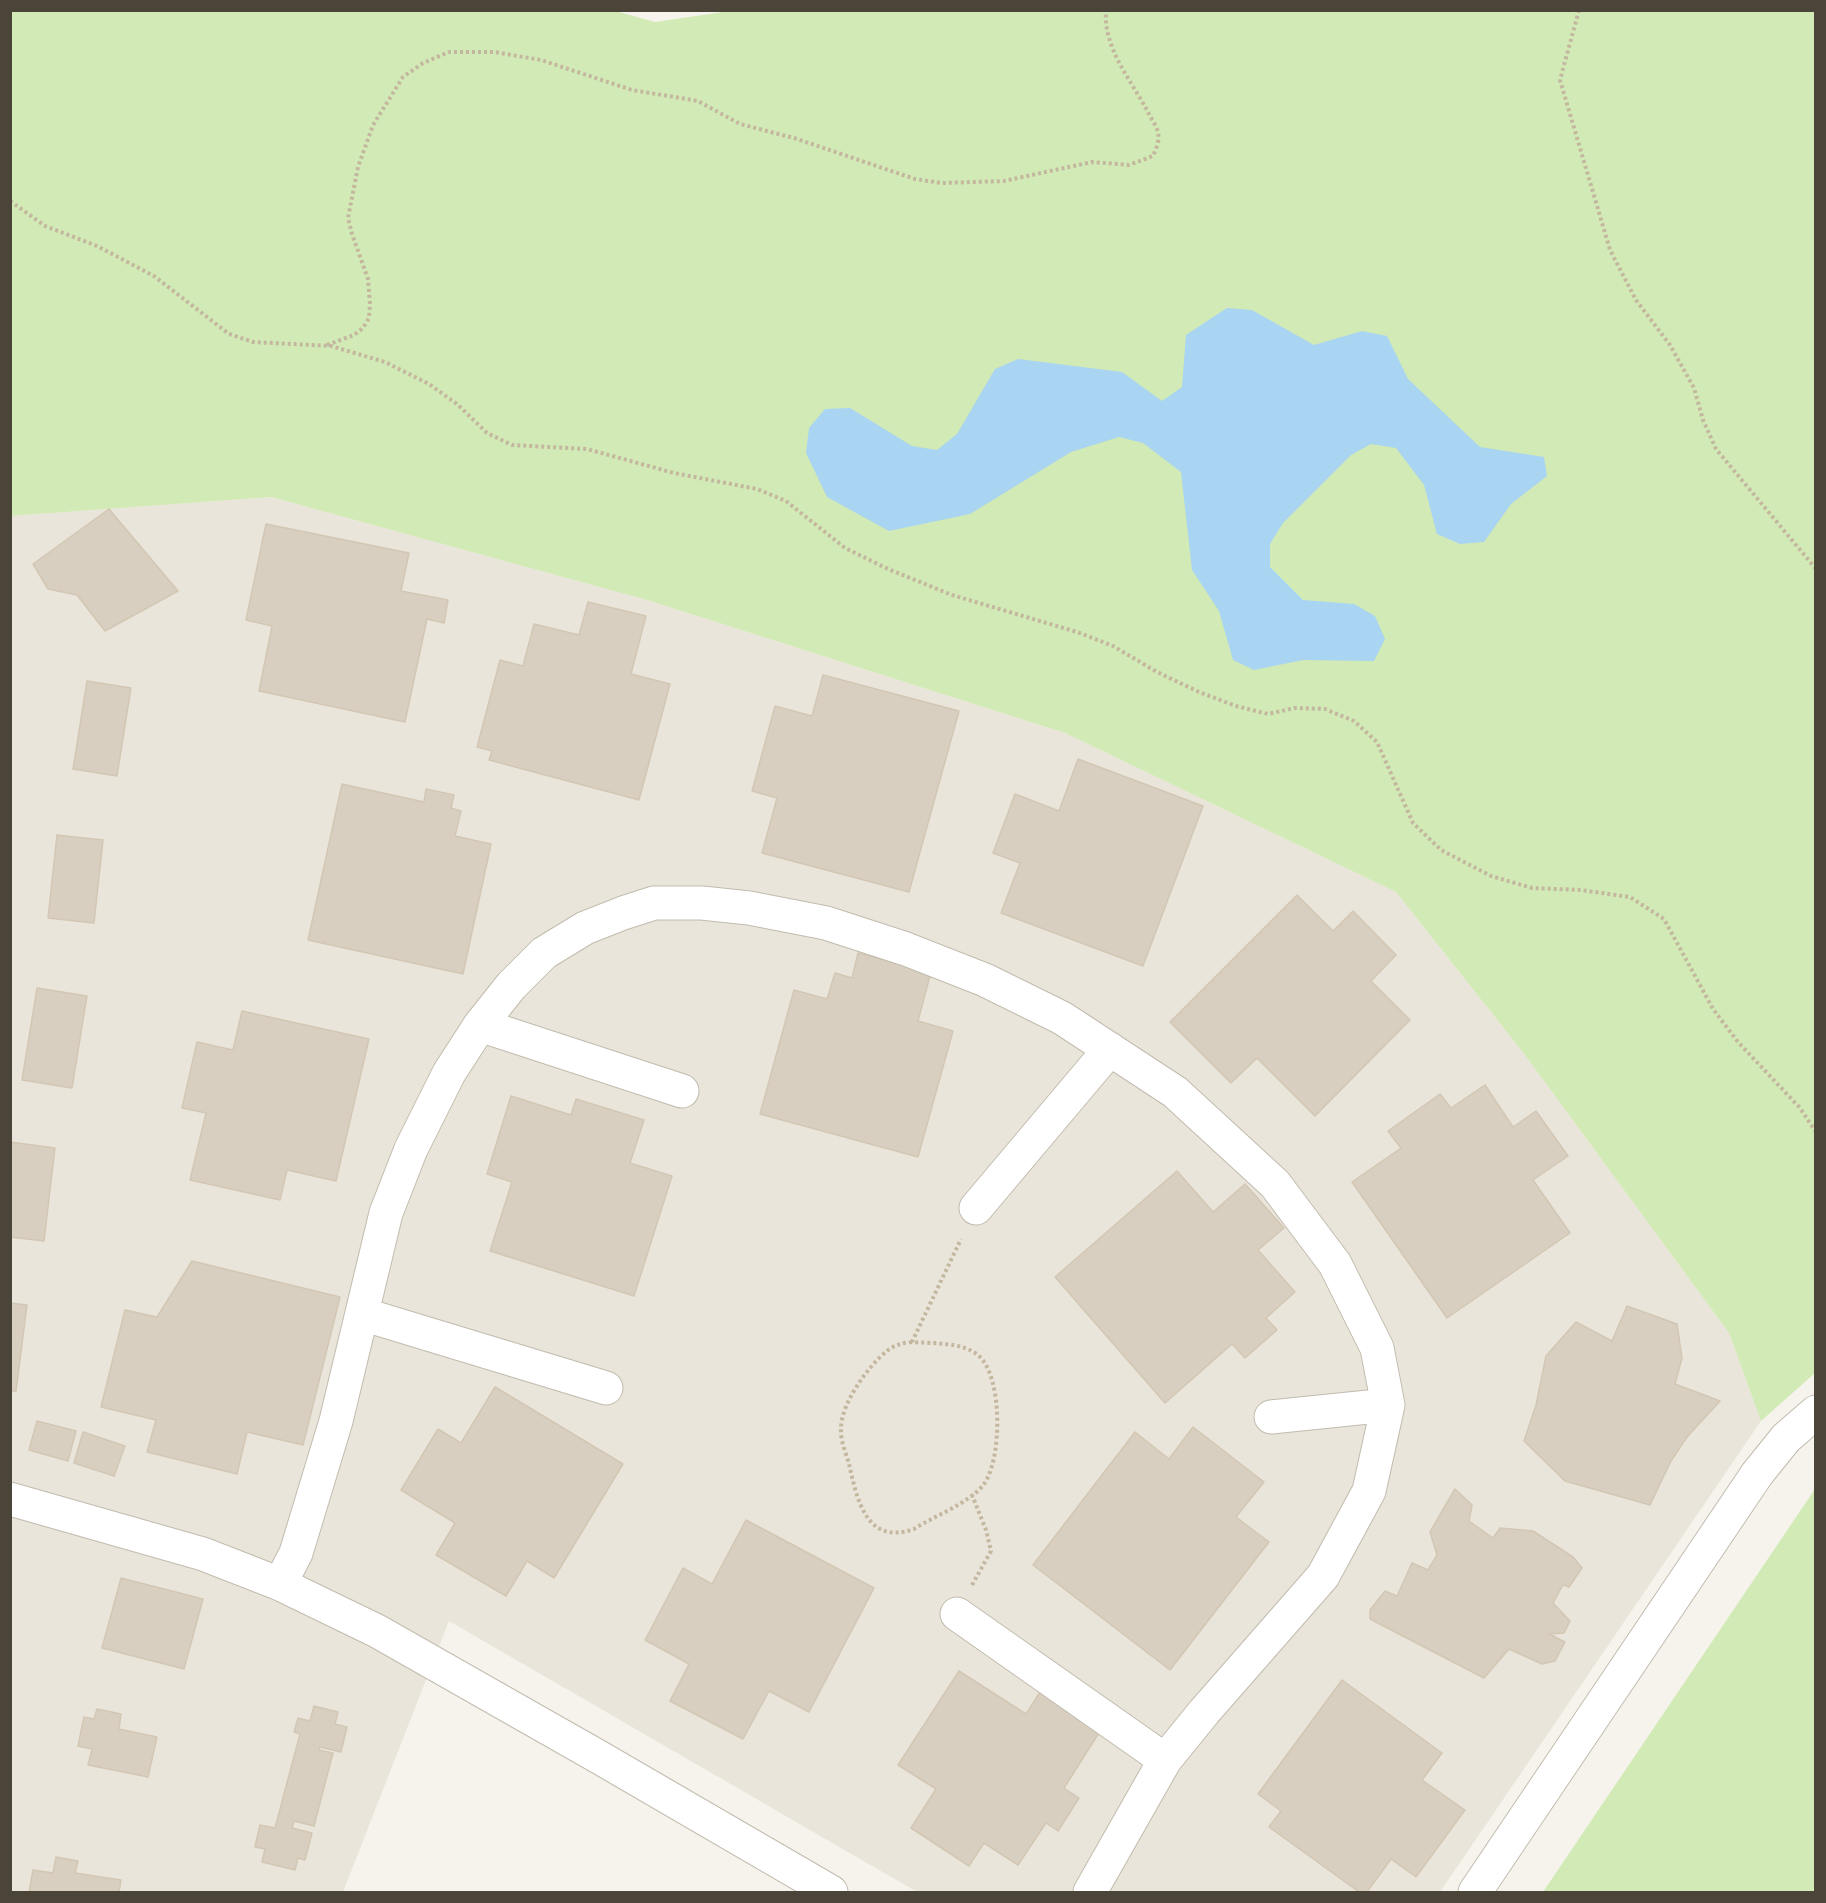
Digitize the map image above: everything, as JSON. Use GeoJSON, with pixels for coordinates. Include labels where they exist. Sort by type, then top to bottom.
{"type":"FeatureCollection","features":[{"type":"Feature","properties":{"kind":"street"},"geometry":{"type":"LineString","coordinates":[[280,1584],[296,1553],[336,1421],[386,1213],[411,1149],[449,1073],[480,1025],[511,986],[544,953],[585,928],[654,903],[702,903],[749,908],[826,922],[906,949],[995,985],[1062,1018],[1175,1092],[1275,1184],[1335,1264],[1377,1348],[1388,1405],[1369,1491],[1323,1576],[1204,1712],[1166,1760],[1090,1893]]}},
{"type":"Feature","properties":{"kind":"street"},"geometry":{"type":"LineString","coordinates":[[480,1025],[682,1091]]}},
{"type":"Feature","properties":{"kind":"street"},"geometry":{"type":"LineString","coordinates":[[976,1208],[1110,1049]]}},
{"type":"Feature","properties":{"kind":"street"},"geometry":{"type":"LineString","coordinates":[[362,1314],[606,1388]]}},
{"type":"Feature","properties":{"kind":"street"},"geometry":{"type":"LineString","coordinates":[[1271,1417],[1388,1405]]}},
{"type":"Feature","properties":{"kind":"street"},"geometry":{"type":"LineString","coordinates":[[1475,1893],[1746,1491],[1786,1438],[1815,1412]]}},
{"type":"Feature","properties":{"kind":"street"},"geometry":{"type":"LineString","coordinates":[[10,1499],[203,1554],[280,1584],[377,1631],[831,1893]]}},
{"type":"Feature","properties":{"kind":"street"},"geometry":{"type":"LineString","coordinates":[[957,1614],[1166,1760]]}},
{"type":"Feature","properties":{"kind":"path"},"geometry":{"type":"LineString","coordinates":[[324,346],[354,335],[363,328],[369,318],[368,279],[348,218],[358,167],[373,125],[403,77],[423,63],[450,52],[494,52],[541,60],[632,90],[698,101],[740,124],[794,138],[915,179],[942,183],[1004,181],[1092,162],[1129,165],[1153,156],[1158,134],[1137,91],[1115,55],[1104,26],[1106,10]]}},
{"type":"Feature","properties":{"kind":"path"},"geometry":{"type":"LineString","coordinates":[[1579,10],[1560,80],[1610,250],[1636,300],[1670,345],[1694,388],[1703,420],[1716,449],[1815,569]]}},
{"type":"Feature","properties":{"kind":"path"},"geometry":{"type":"LineString","coordinates":[[10,201],[45,226],[97,246],[154,276],[229,334],[253,342],[331,346],[385,362],[429,384],[457,404],[487,432],[512,445],[587,449],[674,473],[757,489],[786,501],[845,548],[888,569],[952,595],[1077,632],[1113,646],[1157,672],[1199,692],[1236,706],[1268,714],[1295,708],[1325,709],[1354,722],[1377,742],[1413,823],[1441,850],[1491,876],[1532,888],[1581,890],[1630,897],[1664,919],[1713,1009],[1738,1042],[1800,1108],[1815,1132]]}},
{"type":"Feature","properties":{"kind":"path"},"geometry":{"type":"LineString","coordinates":[[912,1342],[976,1208]]}},
{"type":"Feature","properties":{"kind":"path"},"geometry":{"type":"LineString","coordinates":[[912,1342],[952,1345],[965,1348],[979,1356],[989,1371],[993,1384],[996,1456],[984,1484],[972,1495],[914,1529],[904,1533],[891,1533],[877,1527],[863,1514],[840,1430],[843,1416],[859,1384],[877,1360],[887,1350],[900,1343],[912,1342]]}},
{"type":"Feature","properties":{"kind":"path"},"geometry":{"type":"LineString","coordinates":[[957,1614],[991,1551],[986,1530],[972,1495]]}},
{"type":"Feature","properties":{"kind":"shaded area"},"geometry":{"type":"Polygon","coordinates":[[[271,497],[647,600],[1065,733],[1396,892],[1525,1055],[1729,1333],[1761,1421],[1440,1892],[917,1892],[449,1621],[343,1892],[11,1892],[11,516],[271,497]]]}},
{"type":"Feature","properties":{"kind":"green space"},"geometry":{"type":"Polygon","coordinates":[[[612,10],[655,22],[737,10],[1815,11],[1815,1373],[1761,1421],[1729,1333],[1525,1055],[1396,892],[1065,733],[647,600],[271,497],[11,516],[11,11],[612,10]]]}},
{"type":"Feature","properties":{"kind":"green space"},"geometry":{"type":"Polygon","coordinates":[[[1815,1489],[1815,1892],[1543,1892],[1815,1489]]]}},
{"type":"Feature","properties":{"kind":"water"},"geometry":{"type":"Polygon","coordinates":[[[1227,308],[1252,310],[1314,345],[1362,331],[1387,336],[1408,379],[1480,447],[1544,457],[1547,476],[1511,504],[1484,542],[1460,544],[1437,534],[1424,485],[1396,448],[1371,444],[1351,455],[1283,523],[1270,544],[1270,567],[1303,600],[1354,604],[1375,616],[1385,639],[1374,661],[1303,660],[1254,670],[1233,660],[1219,611],[1192,570],[1181,472],[1143,443],[1119,437],[1071,452],[970,514],[889,531],[827,497],[806,453],[809,428],[825,409],[850,408],[912,446],[937,450],[957,434],[995,369],[1018,359],[1122,372],[1162,401],[1182,387],[1186,335],[1227,308]]]}},
{"type":"Feature","properties":{"kind":"building"},"geometry":{"type":"Polygon","coordinates":[[[109,509],[178,591],[105,631],[77,595],[48,589],[33,564],[109,509]]]}},
{"type":"Feature","properties":{"kind":"building"},"geometry":{"type":"Polygon","coordinates":[[[266,524],[409,553],[401,591],[448,600],[444,623],[427,619],[405,722],[259,691],[272,626],[246,620],[266,524]]]}},
{"type":"Feature","properties":{"kind":"building"},"geometry":{"type":"Polygon","coordinates":[[[588,602],[646,616],[631,674],[670,684],[639,800],[489,760],[492,751],[477,747],[500,660],[523,666],[534,624],[579,635],[588,602]]]}},
{"type":"Feature","properties":{"kind":"building"},"geometry":{"type":"Polygon","coordinates":[[[823,675],[959,711],[909,892],[762,853],[777,798],[752,791],[775,706],[812,716],[823,675]]]}},
{"type":"Feature","properties":{"kind":"building"},"geometry":{"type":"Polygon","coordinates":[[[87,681],[131,688],[117,776],[73,769],[87,681]]]}},
{"type":"Feature","properties":{"kind":"building"},"geometry":{"type":"Polygon","coordinates":[[[1078,759],[1203,806],[1143,966],[1001,913],[1020,863],[993,853],[1015,794],[1059,811],[1078,759]]]}},
{"type":"Feature","properties":{"kind":"building"},"geometry":{"type":"Polygon","coordinates":[[[342,784],[424,802],[426,789],[454,795],[451,808],[461,811],[455,836],[491,844],[463,974],[308,940],[342,784]]]}},
{"type":"Feature","properties":{"kind":"building"},"geometry":{"type":"Polygon","coordinates":[[[57,835],[103,840],[94,923],[48,918],[57,835]]]}},
{"type":"Feature","properties":{"kind":"building"},"geometry":{"type":"Polygon","coordinates":[[[1297,895],[1333,931],[1353,911],[1396,955],[1371,981],[1410,1020],[1315,1116],[1257,1058],[1231,1083],[1170,1022],[1297,895]]]}},
{"type":"Feature","properties":{"kind":"building"},"geometry":{"type":"Polygon","coordinates":[[[858,953],[931,972],[918,1021],[953,1031],[918,1157],[760,1114],[794,990],[827,999],[835,973],[852,978],[858,953]]]}},
{"type":"Feature","properties":{"kind":"building"},"geometry":{"type":"Polygon","coordinates":[[[37,988],[87,996],[72,1088],[22,1080],[37,988]]]}},
{"type":"Feature","properties":{"kind":"building"},"geometry":{"type":"Polygon","coordinates":[[[242,1011],[369,1039],[336,1181],[287,1170],[280,1200],[190,1180],[206,1113],[182,1108],[197,1042],[233,1050],[242,1011]]]}},
{"type":"Feature","properties":{"kind":"building"},"geometry":{"type":"Polygon","coordinates":[[[1485,1085],[1513,1127],[1536,1111],[1568,1156],[1533,1180],[1570,1233],[1447,1318],[1352,1182],[1401,1148],[1388,1131],[1440,1094],[1451,1108],[1485,1085]]]}},
{"type":"Feature","properties":{"kind":"building"},"geometry":{"type":"Polygon","coordinates":[[[511,1096],[571,1115],[576,1099],[644,1120],[630,1163],[672,1176],[634,1296],[490,1251],[512,1182],[487,1174],[511,1096]]]}},
{"type":"Feature","properties":{"kind":"building"},"geometry":{"type":"Polygon","coordinates":[[[10,1142],[55,1148],[44,1241],[10,1237],[10,1142]]]}},
{"type":"Feature","properties":{"kind":"building"},"geometry":{"type":"Polygon","coordinates":[[[1177,1171],[1213,1212],[1245,1184],[1284,1228],[1258,1250],[1295,1292],[1266,1318],[1277,1330],[1245,1358],[1232,1344],[1165,1403],[1055,1277],[1177,1171]]]}},
{"type":"Feature","properties":{"kind":"building"},"geometry":{"type":"Polygon","coordinates":[[[192,1261],[340,1297],[303,1445],[247,1432],[237,1474],[147,1452],[156,1420],[101,1407],[125,1310],[157,1317],[192,1261]]]}},
{"type":"Feature","properties":{"kind":"building"},"geometry":{"type":"Polygon","coordinates":[[[10,1303],[27,1305],[16,1391],[10,1391],[10,1303]]]}},
{"type":"Feature","properties":{"kind":"building"},"geometry":{"type":"Polygon","coordinates":[[[1627,1306],[1677,1324],[1682,1358],[1675,1384],[1720,1401],[1687,1437],[1671,1461],[1650,1505],[1565,1481],[1524,1441],[1536,1405],[1546,1356],[1576,1322],[1612,1341],[1627,1306]]]}},
{"type":"Feature","properties":{"kind":"building"},"geometry":{"type":"Polygon","coordinates":[[[495,1387],[623,1464],[554,1578],[527,1561],[506,1596],[436,1555],[455,1523],[401,1490],[438,1429],[461,1443],[495,1387]]]}},
{"type":"Feature","properties":{"kind":"building"},"geometry":{"type":"Polygon","coordinates":[[[37,1421],[76,1431],[68,1461],[29,1450],[37,1421]]]}},
{"type":"Feature","properties":{"kind":"building"},"geometry":{"type":"Polygon","coordinates":[[[1193,1427],[1264,1482],[1236,1517],[1269,1542],[1170,1670],[1033,1565],[1135,1432],[1169,1459],[1193,1427]]]}},
{"type":"Feature","properties":{"kind":"building"},"geometry":{"type":"Polygon","coordinates":[[[83,1432],[125,1446],[114,1476],[74,1463],[83,1432]]]}},
{"type":"Feature","properties":{"kind":"building"},"geometry":{"type":"Polygon","coordinates":[[[1455,1489],[1472,1505],[1469,1521],[1493,1538],[1500,1528],[1533,1531],[1573,1557],[1582,1568],[1569,1587],[1563,1585],[1553,1603],[1570,1621],[1564,1633],[1549,1634],[1565,1642],[1555,1661],[1542,1664],[1509,1649],[1484,1678],[1370,1619],[1370,1610],[1385,1591],[1397,1596],[1412,1563],[1428,1570],[1437,1555],[1430,1532],[1455,1489]]]}},
{"type":"Feature","properties":{"kind":"building"},"geometry":{"type":"Polygon","coordinates":[[[746,1520],[874,1588],[809,1712],[769,1691],[743,1739],[670,1701],[689,1664],[645,1640],[683,1568],[712,1584],[746,1520]]]}},
{"type":"Feature","properties":{"kind":"building"},"geometry":{"type":"Polygon","coordinates":[[[121,1578],[203,1599],[184,1669],[102,1648],[121,1578]]]}},
{"type":"Feature","properties":{"kind":"building"},"geometry":{"type":"Polygon","coordinates":[[[959,1671],[1026,1714],[1044,1686],[1104,1725],[1064,1788],[1079,1798],[1058,1831],[1046,1823],[1018,1865],[984,1843],[969,1866],[911,1828],[936,1789],[898,1765],[959,1671]]]}},
{"type":"Feature","properties":{"kind":"building"},"geometry":{"type":"Polygon","coordinates":[[[1342,1680],[1442,1753],[1422,1780],[1465,1810],[1416,1877],[1391,1859],[1367,1892],[1359,1892],[1269,1827],[1281,1811],[1258,1794],[1342,1680]]]}},
{"type":"Feature","properties":{"kind":"building"},"geometry":{"type":"Polygon","coordinates":[[[314,1706],[338,1712],[335,1724],[347,1727],[341,1752],[320,1747],[319,1750],[333,1753],[314,1826],[294,1821],[292,1828],[312,1833],[305,1860],[298,1858],[295,1870],[262,1862],[265,1849],[255,1847],[260,1825],[275,1828],[300,1734],[294,1732],[298,1718],[310,1721],[314,1706]]]}},
{"type":"Feature","properties":{"kind":"building"},"geometry":{"type":"Polygon","coordinates":[[[97,1709],[121,1714],[119,1729],[157,1737],[148,1777],[88,1765],[92,1749],[78,1746],[84,1717],[94,1719],[97,1709]]]}},
{"type":"Feature","properties":{"kind":"building"},"geometry":{"type":"Polygon","coordinates":[[[56,1857],[78,1861],[75,1873],[121,1880],[119,1892],[29,1892],[33,1870],[53,1873],[56,1857]]]}}]}
